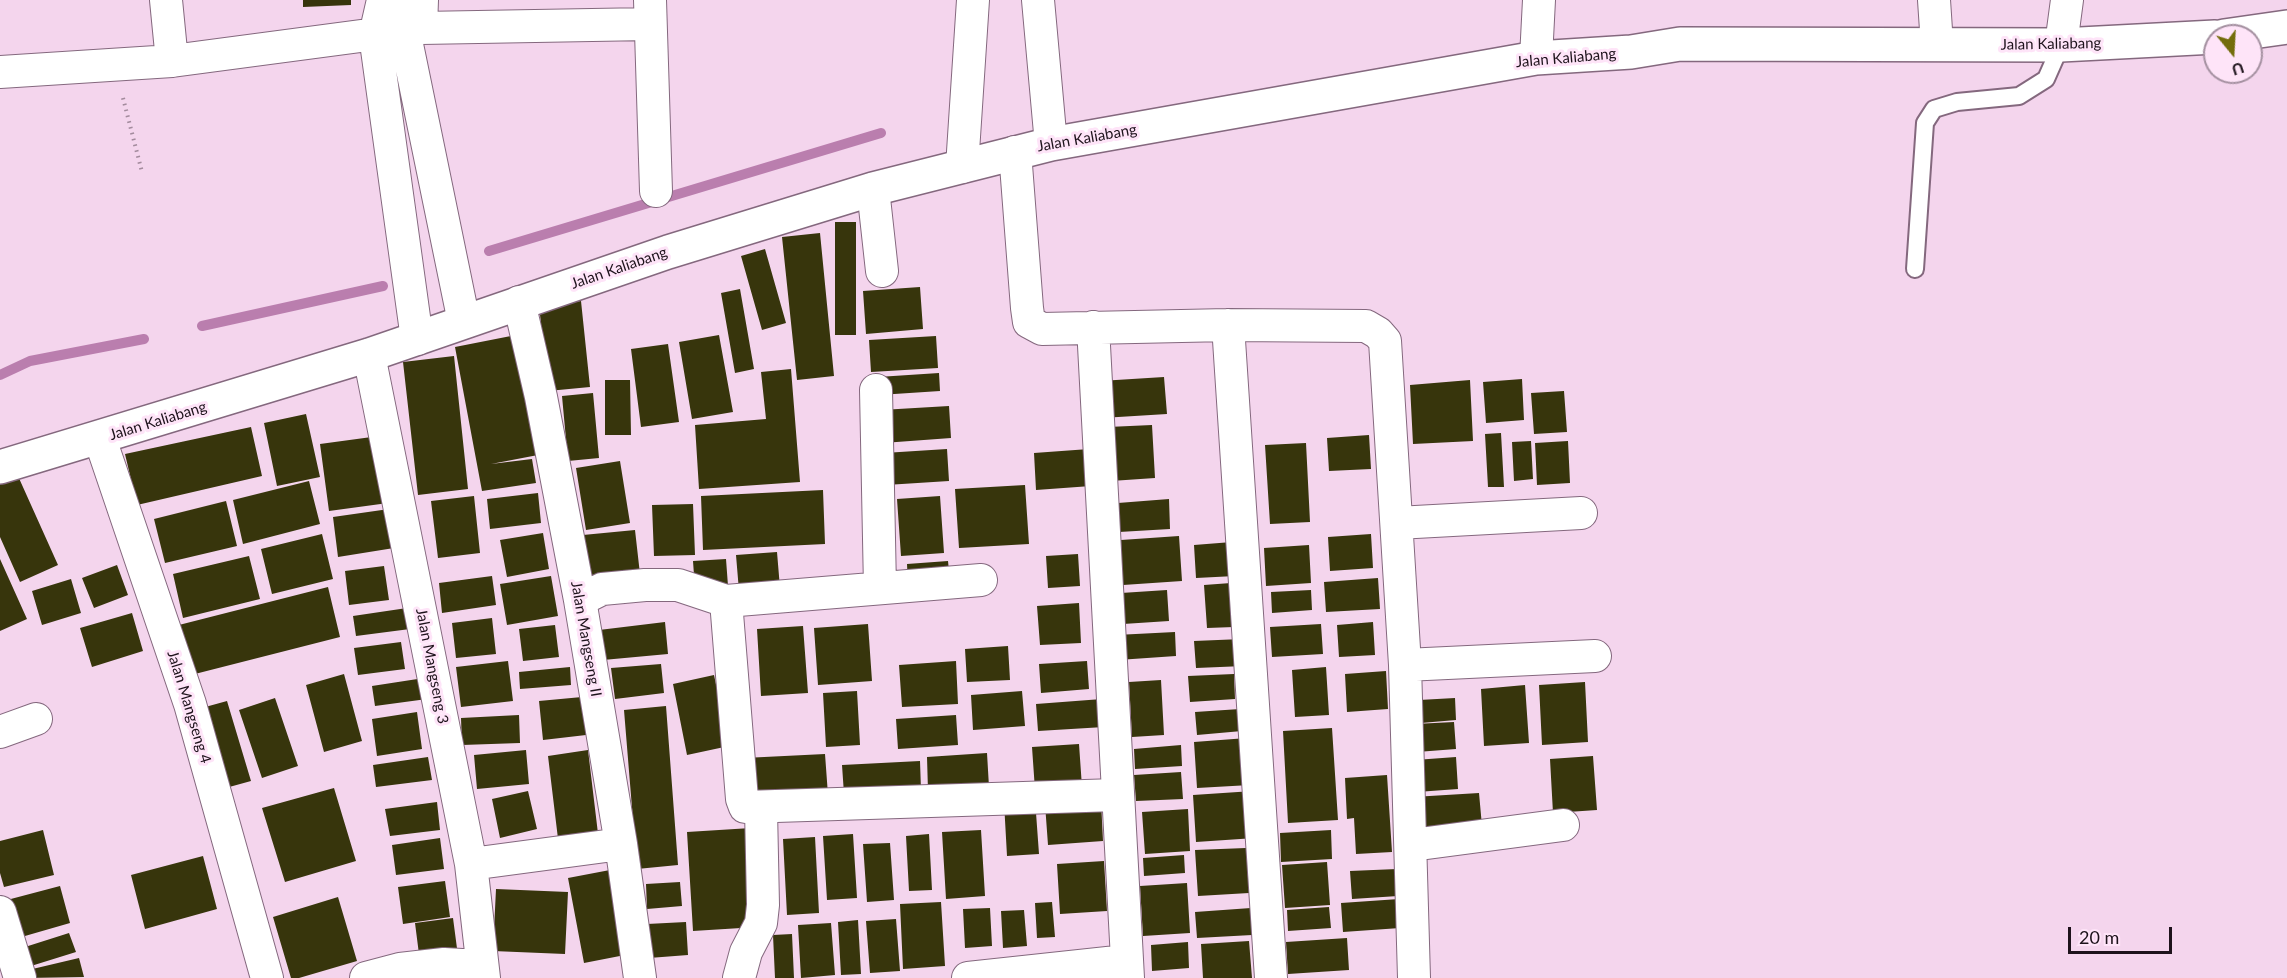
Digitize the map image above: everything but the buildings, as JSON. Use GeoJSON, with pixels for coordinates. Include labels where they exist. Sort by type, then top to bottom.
{"type":"FeatureCollection","features":[{"type":"Feature","properties":{"kind":"main road"},"geometry":{"type":"LineString","coordinates":[[2263,30],[2287,27]]}},
{"type":"Feature","properties":{"kind":"main road","name":"Jalan Kaliabang"},"geometry":{"type":"LineString","coordinates":[[0,467],[100,439],[369,355],[658,255],[873,189],[1051,144],[1536,58],[1680,45],[2061,45],[2203,38]]}},
{"type":"Feature","properties":{"kind":"street"},"geometry":{"type":"LineString","coordinates":[[166,0],[172,61]]}},
{"type":"Feature","properties":{"kind":"street"},"geometry":{"type":"LineString","coordinates":[[383,0],[405,23],[410,275],[417,339]]}},
{"type":"Feature","properties":{"kind":"street"},"geometry":{"type":"LineString","coordinates":[[391,0],[405,23],[464,322]]}},
{"type":"Feature","properties":{"kind":"street"},"geometry":{"type":"LineString","coordinates":[[962,167],[973,0]]}},
{"type":"Feature","properties":{"kind":"street"},"geometry":{"type":"LineString","coordinates":[[1038,0],[1051,144]]}},
{"type":"Feature","properties":{"kind":"street"},"geometry":{"type":"LineString","coordinates":[[1536,58],[1539,0]]}},
{"type":"Feature","properties":{"kind":"street"},"geometry":{"type":"LineString","coordinates":[[1934,0],[1937,45]]}},
{"type":"Feature","properties":{"kind":"street"},"geometry":{"type":"LineString","coordinates":[[2061,45],[2067,0]]}},
{"type":"Feature","properties":{"kind":"street"},"geometry":{"type":"LineString","coordinates":[[0,72],[172,61],[405,23],[649,12],[656,191]]}},
{"type":"Feature","properties":{"kind":"street"},"geometry":{"type":"LineString","coordinates":[[1015,152],[1029,322],[1042,329],[1228,325],[1366,326],[1378,333],[1384,341],[1405,665],[1412,845],[1414,978]]}},
{"type":"Feature","properties":{"kind":"street"},"geometry":{"type":"LineString","coordinates":[[873,189],[882,271]]}},
{"type":"Feature","properties":{"kind":"street","name":"Jalan Mangseng II"},"geometry":{"type":"LineString","coordinates":[[519,303],[541,397],[580,600],[621,844],[640,978]]}},
{"type":"Feature","properties":{"kind":"street"},"geometry":{"type":"LineString","coordinates":[[1228,325],[1271,978]]}},
{"type":"Feature","properties":{"kind":"street"},"geometry":{"type":"LineString","coordinates":[[968,978],[1127,970],[1093,327]]}},
{"type":"Feature","properties":{"kind":"street","name":"Jalan Mangseng 3"},"geometry":{"type":"LineString","coordinates":[[369,355],[471,864],[482,972]]}},
{"type":"Feature","properties":{"kind":"street"},"geometry":{"type":"LineString","coordinates":[[876,390],[880,588]]}},
{"type":"Feature","properties":{"kind":"street","name":"Jalan Mangseng 4"},"geometry":{"type":"LineString","coordinates":[[100,439],[190,704],[267,978]]}},
{"type":"Feature","properties":{"kind":"street"},"geometry":{"type":"LineString","coordinates":[[1397,523],[1581,513]]}},
{"type":"Feature","properties":{"kind":"street"},"geometry":{"type":"LineString","coordinates":[[580,600],[602,589],[678,585],[726,601],[981,580]]}},
{"type":"Feature","properties":{"kind":"street"},"geometry":{"type":"LineString","coordinates":[[726,601],[741,799],[745,807],[761,809],[1116,795]]}},
{"type":"Feature","properties":{"kind":"street"},"geometry":{"type":"LineString","coordinates":[[1405,665],[1595,656]]}},
{"type":"Feature","properties":{"kind":"street"},"geometry":{"type":"LineString","coordinates":[[0,732],[36,719]]}},
{"type":"Feature","properties":{"kind":"street"},"geometry":{"type":"LineString","coordinates":[[739,978],[746,952],[761,923],[763,905],[761,809]]}},
{"type":"Feature","properties":{"kind":"street"},"geometry":{"type":"LineString","coordinates":[[1412,845],[1563,825]]}},
{"type":"Feature","properties":{"kind":"street"},"geometry":{"type":"LineString","coordinates":[[471,864],[621,844]]}},
{"type":"Feature","properties":{"kind":"street"},"geometry":{"type":"LineString","coordinates":[[0,912],[20,978]]}},
{"type":"Feature","properties":{"kind":"street"},"geometry":{"type":"LineString","coordinates":[[366,978],[400,969],[444,964],[482,972]]}},
{"type":"Feature","properties":{"kind":"lane"},"geometry":{"type":"LineString","coordinates":[[1915,269],[1925,123],[1934,110],[1957,102],[2019,96],[2046,80],[2061,45]]}},
{"type":"Feature","properties":{"kind":"path"},"geometry":{"type":"LineString","coordinates":[[114,65],[142,172]]}},
{"type":"Feature","properties":{"kind":"waterway"},"geometry":{"type":"LineString","coordinates":[[489,251],[881,133]]}},
{"type":"Feature","properties":{"kind":"waterway"},"geometry":{"type":"LineString","coordinates":[[202,326],[383,286]]}},
{"type":"Feature","properties":{"kind":"waterway"},"geometry":{"type":"LineString","coordinates":[[0,375],[30,361],[144,339]]}}]}
